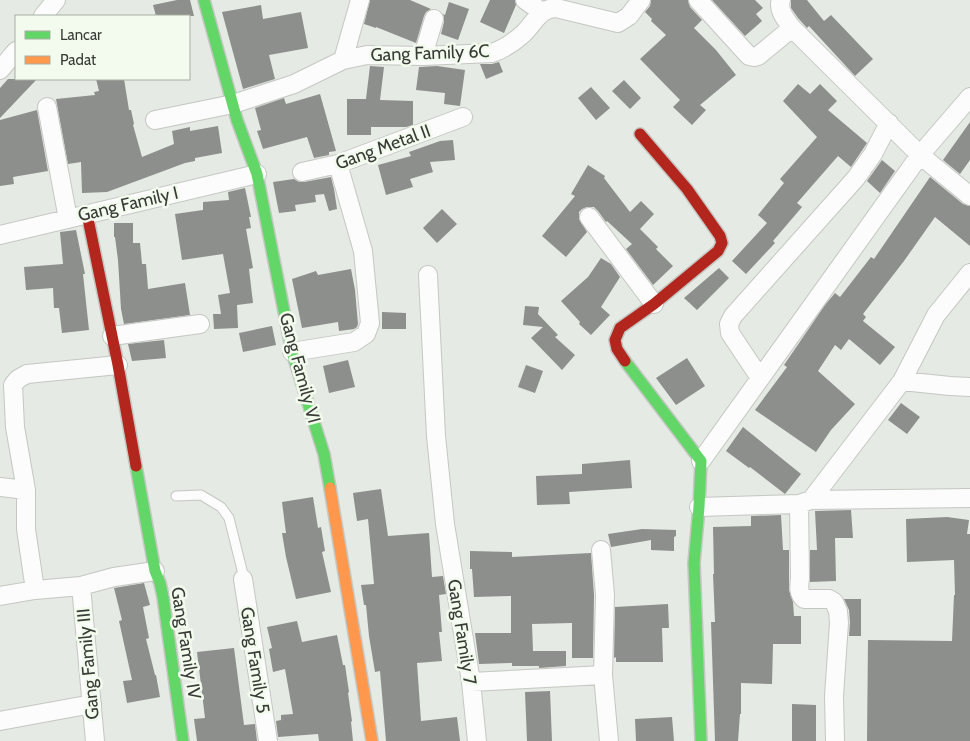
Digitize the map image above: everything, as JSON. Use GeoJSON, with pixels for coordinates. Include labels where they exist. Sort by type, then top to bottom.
{"type":"FeatureCollection","features":[{"type":"Feature","properties":{"kind":"street"},"geometry":{"type":"LineString","coordinates":[[44,15],[56,0]]}},
{"type":"Feature","properties":{"kind":"street","name":"Gang Family VI"},"geometry":{"type":"LineString","coordinates":[[204,0],[237,120],[257,174],[292,352],[324,454],[372,741]]}},
{"type":"Feature","properties":{"kind":"street"},"geometry":{"type":"LineString","coordinates":[[344,60],[360,0]]}},
{"type":"Feature","properties":{"kind":"street"},"geometry":{"type":"LineString","coordinates":[[525,0],[542,12],[550,8],[556,8],[618,22],[629,16],[641,0]]}},
{"type":"Feature","properties":{"kind":"street"},"geometry":{"type":"LineString","coordinates":[[698,0],[747,54],[754,58],[792,28]]}},
{"type":"Feature","properties":{"kind":"street"},"geometry":{"type":"LineString","coordinates":[[781,0],[780,8],[792,28],[920,154],[970,196]]}},
{"type":"Feature","properties":{"kind":"street","name":"Gang Family 6C"},"geometry":{"type":"LineString","coordinates":[[155,120],[233,104],[294,84],[344,60],[367,55],[423,56],[492,53],[503,50],[524,33],[542,12]]}},
{"type":"Feature","properties":{"kind":"street"},"geometry":{"type":"LineString","coordinates":[[423,56],[434,19]]}},
{"type":"Feature","properties":{"kind":"street"},"geometry":{"type":"LineString","coordinates":[[0,70],[15,52]]}},
{"type":"Feature","properties":{"kind":"street"},"geometry":{"type":"LineString","coordinates":[[701,741],[694,563],[701,461],[920,154],[970,97]]}},
{"type":"Feature","properties":{"kind":"street"},"geometry":{"type":"LineString","coordinates":[[47,107],[68,219]]}},
{"type":"Feature","properties":{"kind":"street","name":"Gang Metal II"},"geometry":{"type":"LineString","coordinates":[[302,172],[338,164],[463,117]]}},
{"type":"Feature","properties":{"kind":"street"},"geometry":{"type":"LineString","coordinates":[[760,378],[730,333],[729,324],[733,316],[856,178],[874,154],[889,123]]}},
{"type":"Feature","properties":{"kind":"street"},"geometry":{"type":"LineString","coordinates":[[640,134],[687,189],[720,236],[722,243],[718,252],[654,304],[620,328],[615,340],[617,349],[627,364],[701,461]]}},
{"type":"Feature","properties":{"kind":"street"},"geometry":{"type":"LineString","coordinates":[[292,352],[354,342],[366,334],[370,323],[364,251],[338,164]]}},
{"type":"Feature","properties":{"kind":"street","name":"Gang Family I"},"geometry":{"type":"LineString","coordinates":[[0,235],[257,174]]}},
{"type":"Feature","properties":{"kind":"street","name":"Gang Family IV"},"geometry":{"type":"LineString","coordinates":[[87,214],[118,365],[150,551],[163,597],[183,741]]}},
{"type":"Feature","properties":{"kind":"street"},"geometry":{"type":"LineString","coordinates":[[589,217],[654,304]]}},
{"type":"Feature","properties":{"kind":"street"},"geometry":{"type":"LineString","coordinates":[[835,741],[834,696],[839,623],[838,611],[834,602],[829,599],[804,600],[800,595],[805,502],[902,381],[936,315],[970,273]]}},
{"type":"Feature","properties":{"kind":"street","name":"Gang Family 7"},"geometry":{"type":"LineString","coordinates":[[428,275],[436,436],[445,524],[471,682],[477,741]]}},
{"type":"Feature","properties":{"kind":"street"},"geometry":{"type":"LineString","coordinates":[[112,336],[200,324]]}},
{"type":"Feature","properties":{"kind":"street"},"geometry":{"type":"LineString","coordinates":[[35,590],[26,529],[26,490],[15,427],[13,385],[18,379],[27,374],[118,365]]}},
{"type":"Feature","properties":{"kind":"street"},"geometry":{"type":"LineString","coordinates":[[902,381],[970,387]]}},
{"type":"Feature","properties":{"kind":"street"},"geometry":{"type":"LineString","coordinates":[[0,487],[26,490]]}},
{"type":"Feature","properties":{"kind":"street"},"geometry":{"type":"LineString","coordinates":[[699,507],[970,498]]}},
{"type":"Feature","properties":{"kind":"street"},"geometry":{"type":"LineString","coordinates":[[601,550],[605,595],[603,675],[609,741]]}},
{"type":"Feature","properties":{"kind":"street"},"geometry":{"type":"LineString","coordinates":[[0,596],[35,590],[81,586],[114,577],[155,572]]}},
{"type":"Feature","properties":{"kind":"street","name":"Gang Family 5"},"geometry":{"type":"LineString","coordinates":[[243,579],[268,741]]}},
{"type":"Feature","properties":{"kind":"street","name":"Gang Family III"},"geometry":{"type":"LineString","coordinates":[[81,586],[95,741]]}},
{"type":"Feature","properties":{"kind":"street"},"geometry":{"type":"LineString","coordinates":[[471,682],[603,675]]}},
{"type":"Feature","properties":{"kind":"street"},"geometry":{"type":"LineString","coordinates":[[0,722],[92,704]]}},
{"type":"Feature","properties":{"kind":"lane"},"geometry":{"type":"LineString","coordinates":[[176,496],[201,494],[222,507],[229,518],[243,579]]}},
{"type":"Feature","properties":{"kind":"building"},"geometry":{"type":"Polygon","coordinates":[[[177,0],[190,0],[194,16],[156,15],[153,5],[177,0]]]}},
{"type":"Feature","properties":{"kind":"building"},"geometry":{"type":"Polygon","coordinates":[[[370,0],[410,0],[431,9],[424,16],[416,43],[364,24],[370,0]]]}},
{"type":"Feature","properties":{"kind":"building"},"geometry":{"type":"Polygon","coordinates":[[[490,0],[515,0],[516,5],[504,33],[480,22],[490,0]]]}},
{"type":"Feature","properties":{"kind":"building"},"geometry":{"type":"Polygon","coordinates":[[[651,0],[688,0],[690,7],[702,20],[694,28],[716,50],[736,75],[700,105],[706,110],[692,125],[673,107],[680,100],[640,59],[666,35],[651,21],[652,19],[645,12],[650,6],[651,0]]]}},
{"type":"Feature","properties":{"kind":"building"},"geometry":{"type":"Polygon","coordinates":[[[712,0],[755,0],[763,8],[756,14],[762,21],[745,36],[712,0]]]}},
{"type":"Feature","properties":{"kind":"building"},"geometry":{"type":"Polygon","coordinates":[[[791,0],[807,0],[824,21],[831,15],[873,59],[855,76],[809,26],[807,28],[798,18],[791,8],[791,0]]]}},
{"type":"Feature","properties":{"kind":"building"},"geometry":{"type":"Polygon","coordinates":[[[449,2],[469,9],[458,40],[441,34],[444,22],[443,14],[445,15],[449,2]]]}},
{"type":"Feature","properties":{"kind":"building"},"geometry":{"type":"Polygon","coordinates":[[[261,5],[263,19],[301,12],[308,48],[269,55],[275,79],[243,89],[222,12],[261,5]]]}},
{"type":"Feature","properties":{"kind":"building"},"geometry":{"type":"Polygon","coordinates":[[[499,62],[503,72],[486,79],[480,64],[499,62]]]}},
{"type":"Feature","properties":{"kind":"building"},"geometry":{"type":"Polygon","coordinates":[[[370,66],[384,67],[380,100],[413,101],[413,125],[406,127],[371,127],[371,135],[347,135],[347,99],[366,99],[370,66]]]}},
{"type":"Feature","properties":{"kind":"building"},"geometry":{"type":"Polygon","coordinates":[[[437,66],[465,70],[460,106],[444,104],[445,93],[416,90],[419,67],[437,66]]]}},
{"type":"Feature","properties":{"kind":"building"},"geometry":{"type":"Polygon","coordinates":[[[8,79],[36,80],[0,118],[0,88],[8,79]]]}},
{"type":"Feature","properties":{"kind":"building"},"geometry":{"type":"Polygon","coordinates":[[[96,80],[124,80],[129,110],[131,110],[142,157],[174,144],[172,131],[190,127],[190,131],[218,126],[222,153],[195,158],[195,161],[107,192],[82,193],[81,162],[68,164],[56,99],[95,95],[94,92],[99,91],[96,80]]]}},
{"type":"Feature","properties":{"kind":"building"},"geometry":{"type":"Polygon","coordinates":[[[624,80],[641,98],[630,109],[612,91],[624,80]]]}},
{"type":"Feature","properties":{"kind":"building"},"geometry":{"type":"Polygon","coordinates":[[[798,84],[810,94],[820,84],[837,101],[828,110],[867,143],[851,167],[838,156],[797,203],[802,207],[773,241],[775,243],[746,274],[732,261],[767,223],[758,215],[784,183],[780,179],[817,137],[783,101],[798,84]]]}},
{"type":"Feature","properties":{"kind":"building"},"geometry":{"type":"Polygon","coordinates":[[[591,87],[610,108],[596,120],[578,98],[591,87]]]}},
{"type":"Feature","properties":{"kind":"building"},"geometry":{"type":"Polygon","coordinates":[[[320,94],[336,151],[329,152],[329,155],[314,158],[307,137],[263,149],[257,131],[261,130],[255,108],[284,98],[286,104],[320,94]]]}},
{"type":"Feature","properties":{"kind":"building"},"geometry":{"type":"Polygon","coordinates":[[[37,110],[48,171],[13,177],[14,184],[0,186],[0,120],[37,110]]]}},
{"type":"Feature","properties":{"kind":"building"},"geometry":{"type":"Polygon","coordinates":[[[970,122],[970,160],[960,174],[943,160],[970,122]]]}},
{"type":"Feature","properties":{"kind":"building"},"geometry":{"type":"Polygon","coordinates":[[[453,140],[455,160],[430,162],[433,172],[410,179],[413,187],[386,195],[378,165],[411,156],[409,152],[440,141],[453,140]]]}},
{"type":"Feature","properties":{"kind":"building"},"geometry":{"type":"Polygon","coordinates":[[[882,160],[895,171],[880,193],[867,181],[882,160]]]}},
{"type":"Feature","properties":{"kind":"building"},"geometry":{"type":"Polygon","coordinates":[[[588,165],[605,176],[604,178],[630,212],[641,201],[654,214],[640,229],[673,266],[653,285],[626,249],[632,244],[606,222],[594,207],[587,207],[579,212],[579,219],[587,232],[566,257],[542,236],[575,196],[571,194],[588,165]]]}},
{"type":"Feature","properties":{"kind":"building"},"geometry":{"type":"Polygon","coordinates":[[[331,177],[337,209],[329,211],[324,194],[315,195],[316,202],[295,205],[296,211],[279,213],[273,182],[294,179],[304,182],[331,177]]]}},
{"type":"Feature","properties":{"kind":"building"},"geometry":{"type":"Polygon","coordinates":[[[930,177],[963,204],[970,206],[970,246],[935,217],[863,314],[866,317],[863,321],[895,347],[880,365],[849,339],[841,350],[835,345],[818,371],[855,404],[831,430],[816,452],[755,410],[787,367],[784,365],[825,305],[835,293],[840,297],[871,257],[874,259],[930,177]]]}},
{"type":"Feature","properties":{"kind":"building"},"geometry":{"type":"Polygon","coordinates":[[[245,188],[251,217],[249,217],[251,228],[246,229],[253,268],[249,269],[253,303],[237,305],[238,328],[214,329],[213,314],[221,314],[218,295],[230,293],[223,254],[182,260],[175,214],[203,210],[203,202],[229,200],[228,192],[245,188]]]}},
{"type":"Feature","properties":{"kind":"building"},"geometry":{"type":"Polygon","coordinates":[[[442,209],[457,224],[437,243],[423,228],[442,209]]]}},
{"type":"Feature","properties":{"kind":"building"},"geometry":{"type":"Polygon","coordinates":[[[114,223],[133,223],[133,243],[140,243],[142,264],[146,264],[148,289],[185,283],[190,315],[124,324],[121,309],[114,223]]]}},
{"type":"Feature","properties":{"kind":"building"},"geometry":{"type":"Polygon","coordinates":[[[76,230],[85,274],[83,274],[89,330],[62,333],[59,308],[54,308],[53,288],[26,290],[24,267],[63,264],[60,232],[76,230]]]}},
{"type":"Feature","properties":{"kind":"building"},"geometry":{"type":"Polygon","coordinates":[[[601,258],[611,264],[620,277],[601,307],[610,315],[591,335],[579,324],[580,322],[561,301],[588,277],[601,258]]]}},
{"type":"Feature","properties":{"kind":"building"},"geometry":{"type":"Polygon","coordinates":[[[719,268],[729,278],[697,310],[684,298],[719,268]]]}},
{"type":"Feature","properties":{"kind":"building"},"geometry":{"type":"Polygon","coordinates":[[[351,269],[355,290],[357,327],[339,331],[338,322],[302,328],[292,279],[316,271],[318,275],[351,269]]]}},
{"type":"Feature","properties":{"kind":"building"},"geometry":{"type":"Polygon","coordinates":[[[525,306],[539,307],[538,314],[558,335],[555,337],[575,355],[562,370],[531,338],[543,327],[523,325],[525,306]]]}},
{"type":"Feature","properties":{"kind":"building"},"geometry":{"type":"Polygon","coordinates":[[[382,312],[406,313],[406,329],[382,329],[382,312]]]}},
{"type":"Feature","properties":{"kind":"building"},"geometry":{"type":"Polygon","coordinates":[[[272,326],[276,345],[243,352],[239,333],[272,326]]]}},
{"type":"Feature","properties":{"kind":"building"},"geometry":{"type":"Polygon","coordinates":[[[164,340],[166,358],[132,361],[128,344],[164,340]]]}},
{"type":"Feature","properties":{"kind":"building"},"geometry":{"type":"Polygon","coordinates":[[[687,358],[705,386],[676,405],[656,378],[687,358]]]}},
{"type":"Feature","properties":{"kind":"building"},"geometry":{"type":"Polygon","coordinates":[[[348,360],[355,387],[329,393],[323,366],[348,360]]]}},
{"type":"Feature","properties":{"kind":"building"},"geometry":{"type":"Polygon","coordinates":[[[526,365],[543,371],[535,393],[518,387],[526,365]]]}},
{"type":"Feature","properties":{"kind":"building"},"geometry":{"type":"Polygon","coordinates":[[[901,403],[920,417],[907,434],[888,420],[901,403]]]}},
{"type":"Feature","properties":{"kind":"building"},"geometry":{"type":"Polygon","coordinates":[[[743,427],[801,474],[785,494],[726,451],[743,427]]]}},
{"type":"Feature","properties":{"kind":"building"},"geometry":{"type":"Polygon","coordinates":[[[630,460],[632,488],[569,492],[570,504],[537,505],[536,476],[582,474],[582,464],[630,460]]]}},
{"type":"Feature","properties":{"kind":"building"},"geometry":{"type":"Polygon","coordinates":[[[381,489],[388,536],[429,533],[432,577],[443,576],[446,594],[439,595],[442,632],[439,632],[442,661],[417,663],[421,721],[457,717],[460,741],[386,741],[380,671],[375,672],[366,605],[364,605],[361,585],[374,584],[368,519],[357,521],[353,493],[381,489]]]}},
{"type":"Feature","properties":{"kind":"building"},"geometry":{"type":"Polygon","coordinates":[[[313,497],[318,528],[321,527],[325,551],[322,552],[331,592],[296,599],[282,533],[286,533],[282,502],[313,497]]]}},
{"type":"Feature","properties":{"kind":"building"},"geometry":{"type":"Polygon","coordinates":[[[851,510],[853,538],[835,538],[836,581],[810,582],[810,550],[817,550],[815,511],[851,510]]]}},
{"type":"Feature","properties":{"kind":"building"},"geometry":{"type":"Polygon","coordinates":[[[781,515],[783,550],[789,550],[789,590],[793,602],[794,616],[801,616],[801,644],[773,644],[772,684],[741,683],[741,714],[738,741],[715,741],[711,622],[715,622],[713,527],[751,526],[751,516],[781,515]]]}},
{"type":"Feature","properties":{"kind":"building"},"geometry":{"type":"Polygon","coordinates":[[[947,517],[969,520],[967,534],[970,534],[970,741],[867,741],[868,640],[952,641],[955,595],[954,560],[907,562],[906,519],[947,517]]]}},
{"type":"Feature","properties":{"kind":"building"},"geometry":{"type":"Polygon","coordinates":[[[642,529],[676,530],[674,551],[651,550],[651,540],[611,547],[608,534],[642,529]]]}},
{"type":"Feature","properties":{"kind":"building"},"geometry":{"type":"Polygon","coordinates":[[[470,551],[512,552],[512,557],[591,553],[594,595],[593,658],[572,658],[572,623],[532,624],[533,651],[566,651],[566,666],[539,668],[539,666],[512,666],[512,663],[479,664],[475,633],[511,633],[511,596],[474,597],[472,569],[470,569],[470,551]]]}},
{"type":"Feature","properties":{"kind":"building"},"geometry":{"type":"Polygon","coordinates":[[[144,583],[150,605],[143,607],[149,638],[146,639],[160,697],[127,703],[123,681],[132,680],[119,621],[122,620],[114,588],[144,583]]]}},
{"type":"Feature","properties":{"kind":"building"},"geometry":{"type":"Polygon","coordinates":[[[844,599],[861,599],[861,636],[849,636],[849,610],[844,599]]]}},
{"type":"Feature","properties":{"kind":"building"},"geometry":{"type":"Polygon","coordinates":[[[668,604],[669,628],[662,628],[663,662],[616,662],[616,657],[614,658],[615,607],[668,604]]]}},
{"type":"Feature","properties":{"kind":"building"},"geometry":{"type":"Polygon","coordinates":[[[297,621],[302,642],[337,635],[343,665],[345,665],[353,741],[319,741],[318,734],[278,737],[276,721],[281,720],[281,715],[293,714],[285,669],[273,672],[269,649],[272,648],[267,627],[297,621]]]}},
{"type":"Feature","properties":{"kind":"building"},"geometry":{"type":"Polygon","coordinates":[[[234,648],[244,725],[255,724],[257,741],[197,741],[194,719],[205,718],[197,652],[234,648]]]}},
{"type":"Feature","properties":{"kind":"building"},"geometry":{"type":"Polygon","coordinates":[[[550,691],[552,741],[527,741],[525,692],[550,691]]]}},
{"type":"Feature","properties":{"kind":"building"},"geometry":{"type":"Polygon","coordinates":[[[792,704],[816,705],[816,741],[792,741],[792,704]]]}},
{"type":"Feature","properties":{"kind":"building"},"geometry":{"type":"Polygon","coordinates":[[[672,717],[674,741],[636,741],[635,719],[672,717]]]}},
{"type":"Feature","properties":{"kind":"traffic: fast"},"geometry":{"type":"LineString","coordinates":[[204,0],[237,120],[257,174],[292,352],[324,454],[330,488]]}},
{"type":"Feature","properties":{"kind":"traffic: fast"},"geometry":{"type":"LineString","coordinates":[[625,361],[701,461],[694,563],[701,741]]}},
{"type":"Feature","properties":{"kind":"traffic: fast"},"geometry":{"type":"LineString","coordinates":[[136,466],[155,571],[163,597],[183,741]]}},
{"type":"Feature","properties":{"kind":"traffic: slow"},"geometry":{"type":"LineString","coordinates":[[330,488],[372,741]]}},
{"type":"Feature","properties":{"kind":"traffic: jam"},"geometry":{"type":"LineString","coordinates":[[625,361],[617,349],[615,340],[620,328],[654,304],[718,251],[722,243],[720,236],[687,189],[640,134]]}},
{"type":"Feature","properties":{"kind":"traffic: jam"},"geometry":{"type":"LineString","coordinates":[[87,214],[118,365],[136,466]]}}]}
